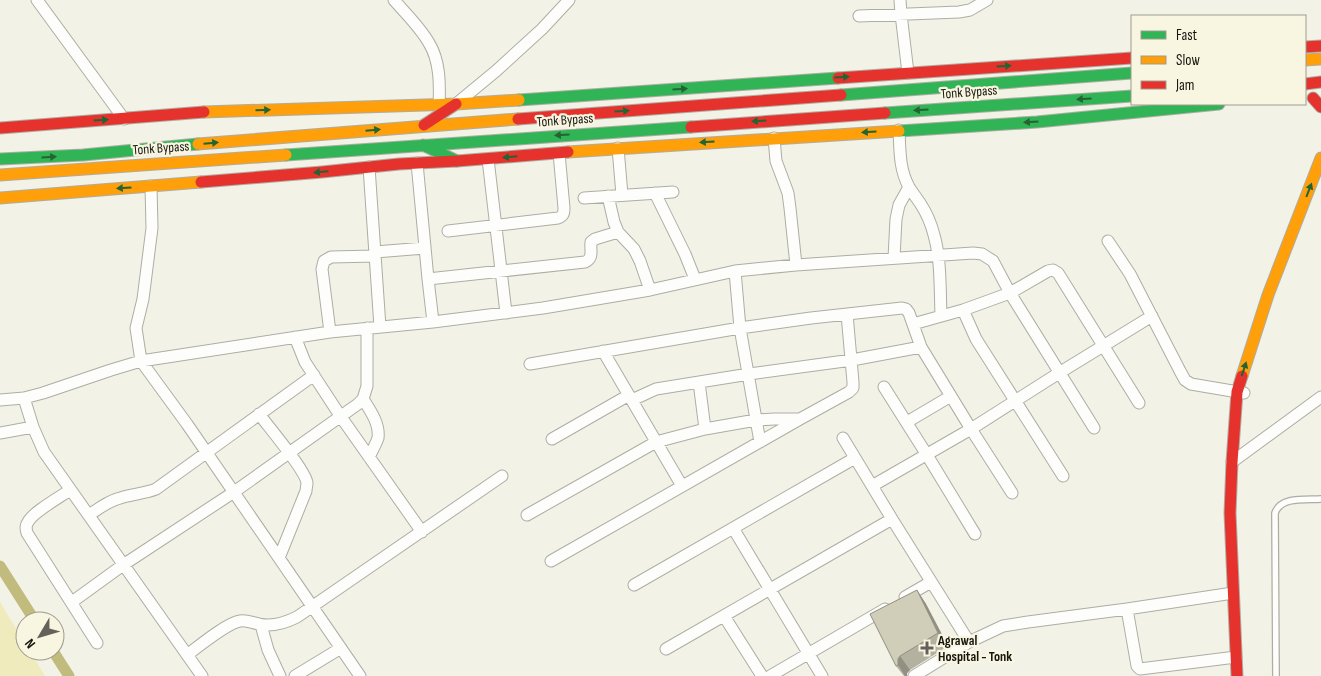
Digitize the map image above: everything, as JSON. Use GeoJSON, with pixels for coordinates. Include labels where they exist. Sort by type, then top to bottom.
{"type":"FeatureCollection","features":[{"type":"Feature","properties":{"kind":"main road"},"geometry":{"type":"LineString","coordinates":[[1306,47],[1321,46]]}},
{"type":"Feature","properties":{"kind":"main road"},"geometry":{"type":"LineString","coordinates":[[0,128],[215,111],[456,104],[1131,58]]}},
{"type":"Feature","properties":{"kind":"main road"},"geometry":{"type":"LineString","coordinates":[[1306,60],[1321,59]]}},
{"type":"Feature","properties":{"kind":"main road"},"geometry":{"type":"LineString","coordinates":[[0,160],[83,155],[422,126],[1131,73]]}},
{"type":"Feature","properties":{"kind":"main road","name":"Tonk Bypass"},"geometry":{"type":"LineString","coordinates":[[0,175],[1131,96]]}},
{"type":"Feature","properties":{"kind":"main road"},"geometry":{"type":"LineString","coordinates":[[422,126],[456,104]]}},
{"type":"Feature","properties":{"kind":"main road"},"geometry":{"type":"LineString","coordinates":[[0,198],[618,148],[1037,122],[1209,105]]}},
{"type":"Feature","properties":{"kind":"main road"},"geometry":{"type":"LineString","coordinates":[[423,145],[457,161]]}},
{"type":"Feature","properties":{"kind":"main road"},"geometry":{"type":"LineString","coordinates":[[1237,676],[1230,513],[1236,417],[1241,392],[1268,295],[1321,158]]}},
{"type":"Feature","properties":{"kind":"main road"},"geometry":{"type":"LineString","coordinates":[[1241,392],[1298,249]]}},
{"type":"Feature","properties":{"kind":"street"},"geometry":{"type":"LineString","coordinates":[[36,0],[124,118]]}},
{"type":"Feature","properties":{"kind":"street"},"geometry":{"type":"LineString","coordinates":[[394,0],[411,18],[430,44],[440,80],[439,105]]}},
{"type":"Feature","properties":{"kind":"street"},"geometry":{"type":"LineString","coordinates":[[456,104],[542,29],[569,0]]}},
{"type":"Feature","properties":{"kind":"street"},"geometry":{"type":"LineString","coordinates":[[900,0],[900,14],[908,73]]}},
{"type":"Feature","properties":{"kind":"street"},"geometry":{"type":"LineString","coordinates":[[859,16],[959,12],[970,10],[987,0]]}},
{"type":"Feature","properties":{"kind":"street"},"geometry":{"type":"LineString","coordinates":[[898,130],[903,174],[909,187],[921,204],[935,237],[938,255],[941,316]]}},
{"type":"Feature","properties":{"kind":"street"},"geometry":{"type":"LineString","coordinates":[[774,138],[776,161],[788,193],[796,265]]}},
{"type":"Feature","properties":{"kind":"street"},"geometry":{"type":"LineString","coordinates":[[618,148],[622,195]]}},
{"type":"Feature","properties":{"kind":"street"},"geometry":{"type":"LineString","coordinates":[[448,231],[562,217],[564,208],[559,153]]}},
{"type":"Feature","properties":{"kind":"street"},"geometry":{"type":"LineString","coordinates":[[488,159],[506,312]]}},
{"type":"Feature","properties":{"kind":"street"},"geometry":{"type":"LineString","coordinates":[[417,163],[433,322]]}},
{"type":"Feature","properties":{"kind":"street"},"geometry":{"type":"LineString","coordinates":[[369,167],[380,327]]}},
{"type":"Feature","properties":{"kind":"street"},"geometry":{"type":"LineString","coordinates":[[151,186],[152,228],[143,299],[136,328],[141,361],[234,492],[360,676]]}},
{"type":"Feature","properties":{"kind":"street"},"geometry":{"type":"LineString","coordinates":[[894,258],[896,219],[899,205],[909,187]]}},
{"type":"Feature","properties":{"kind":"street"},"geometry":{"type":"LineString","coordinates":[[584,198],[674,192]]}},
{"type":"Feature","properties":{"kind":"street"},"geometry":{"type":"LineString","coordinates":[[655,193],[695,279]]}},
{"type":"Feature","properties":{"kind":"street"},"geometry":{"type":"LineString","coordinates":[[608,196],[618,232],[634,249],[650,290]]}},
{"type":"Feature","properties":{"kind":"street"},"geometry":{"type":"LineString","coordinates":[[428,279],[585,262],[592,257],[591,242],[618,232]]}},
{"type":"Feature","properties":{"kind":"street"},"geometry":{"type":"LineString","coordinates":[[1108,241],[1130,274],[1185,380],[1191,384],[1241,392]]}},
{"type":"Feature","properties":{"kind":"street"},"geometry":{"type":"LineString","coordinates":[[330,332],[322,269],[324,261],[331,257],[425,248]]}},
{"type":"Feature","properties":{"kind":"street"},"geometry":{"type":"LineString","coordinates":[[0,400],[24,398],[43,393],[141,361],[330,332],[433,322],[543,308],[650,290],[735,271],[973,253],[982,254],[993,261],[1058,373],[1094,428]]}},
{"type":"Feature","properties":{"kind":"street"},"geometry":{"type":"LineString","coordinates":[[913,324],[963,310],[1010,293],[1053,270],[1058,273],[1139,403]]}},
{"type":"Feature","properties":{"kind":"street"},"geometry":{"type":"LineString","coordinates":[[735,271],[740,328],[760,442]]}},
{"type":"Feature","properties":{"kind":"street"},"geometry":{"type":"LineString","coordinates":[[530,364],[740,328],[847,314],[906,309],[921,346],[1012,493]]}},
{"type":"Feature","properties":{"kind":"street"},"geometry":{"type":"LineString","coordinates":[[963,310],[976,339],[1063,476]]}},
{"type":"Feature","properties":{"kind":"street"},"geometry":{"type":"LineString","coordinates":[[551,561],[849,392],[852,388],[852,360],[847,314]]}},
{"type":"Feature","properties":{"kind":"street"},"geometry":{"type":"LineString","coordinates":[[872,486],[972,429],[1058,373],[1152,316]]}},
{"type":"Feature","properties":{"kind":"street"},"geometry":{"type":"LineString","coordinates":[[72,602],[123,565],[234,492],[358,404],[363,399],[367,386],[367,328]]}},
{"type":"Feature","properties":{"kind":"street"},"geometry":{"type":"LineString","coordinates":[[295,338],[305,362],[422,532]]}},
{"type":"Feature","properties":{"kind":"street"},"geometry":{"type":"LineString","coordinates":[[552,439],[631,398],[656,389],[852,360],[921,346]]}},
{"type":"Feature","properties":{"kind":"street"},"geometry":{"type":"LineString","coordinates":[[603,351],[682,486]]}},
{"type":"Feature","properties":{"kind":"street"},"geometry":{"type":"LineString","coordinates":[[89,515],[108,502],[156,489],[314,375]]}},
{"type":"Feature","properties":{"kind":"street"},"geometry":{"type":"LineString","coordinates":[[699,382],[705,429]]}},
{"type":"Feature","properties":{"kind":"street"},"geometry":{"type":"LineString","coordinates":[[884,387],[975,534]]}},
{"type":"Feature","properties":{"kind":"street"},"geometry":{"type":"LineString","coordinates":[[907,422],[951,396]]}},
{"type":"Feature","properties":{"kind":"street"},"geometry":{"type":"LineString","coordinates":[[1232,462],[1321,397]]}},
{"type":"Feature","properties":{"kind":"street"},"geometry":{"type":"LineString","coordinates":[[24,398],[33,427],[44,452],[200,675]]}},
{"type":"Feature","properties":{"kind":"street"},"geometry":{"type":"LineString","coordinates":[[363,399],[372,413],[377,427],[378,437],[369,457]]}},
{"type":"Feature","properties":{"kind":"street"},"geometry":{"type":"LineString","coordinates":[[259,414],[289,453],[305,477],[307,484],[306,491],[279,558]]}},
{"type":"Feature","properties":{"kind":"street"},"geometry":{"type":"LineString","coordinates":[[527,515],[656,442],[705,429],[756,420],[800,419]]}},
{"type":"Feature","properties":{"kind":"street"},"geometry":{"type":"LineString","coordinates":[[0,433],[33,427]]}},
{"type":"Feature","properties":{"kind":"street"},"geometry":{"type":"LineString","coordinates":[[843,438],[969,642]]}},
{"type":"Feature","properties":{"kind":"street"},"geometry":{"type":"LineString","coordinates":[[634,585],[855,458]]}},
{"type":"Feature","properties":{"kind":"street"},"geometry":{"type":"LineString","coordinates":[[187,655],[238,621],[273,625],[297,617],[502,476]]}},
{"type":"Feature","properties":{"kind":"street"},"geometry":{"type":"LineString","coordinates":[[70,490],[33,516],[27,522],[26,528],[27,533],[97,643]]}},
{"type":"Feature","properties":{"kind":"street"},"geometry":{"type":"LineString","coordinates":[[666,649],[892,519]]}},
{"type":"Feature","properties":{"kind":"street"},"geometry":{"type":"LineString","coordinates":[[733,528],[822,676]]}},
{"type":"Feature","properties":{"kind":"street"},"geometry":{"type":"LineString","coordinates":[[770,676],[931,582]]}},
{"type":"Feature","properties":{"kind":"street"},"geometry":{"type":"LineString","coordinates":[[914,676],[969,642],[1003,626],[1233,593]]}},
{"type":"Feature","properties":{"kind":"street"},"geometry":{"type":"LineString","coordinates":[[1127,609],[1137,666],[1140,669],[1236,657]]}},
{"type":"Feature","properties":{"kind":"street"},"geometry":{"type":"LineString","coordinates":[[724,616],[762,676]]}},
{"type":"Feature","properties":{"kind":"street"},"geometry":{"type":"LineString","coordinates":[[261,625],[268,650],[280,676]]}},
{"type":"Feature","properties":{"kind":"street"},"geometry":{"type":"LineString","coordinates":[[295,676],[341,648]]}},
{"type":"Feature","properties":{"kind":"lane"},"geometry":{"type":"LineString","coordinates":[[1276,676],[1275,513],[1277,507],[1289,501],[1321,499]]}},
{"type":"Feature","properties":{"kind":"shaded area"},"geometry":{"type":"Polygon","coordinates":[[[0,602],[15,627],[15,661],[36,661],[45,676],[0,676],[0,602]]]}},
{"type":"Feature","properties":{"kind":"building"},"geometry":{"type":"Polygon","coordinates":[[[917,590],[938,633],[900,656],[896,666],[870,614],[917,590]]]}},
{"type":"Feature","properties":{"kind":"waterway"},"geometry":{"type":"LineString","coordinates":[[0,566],[29,611]]}},
{"type":"Feature","properties":{"kind":"waterway"},"geometry":{"type":"LineString","coordinates":[[59,661],[69,676]]}},
{"type":"Feature","properties":{"kind":"traffic: fast"},"geometry":{"type":"LineString","coordinates":[[841,95],[1131,73]]}},
{"type":"Feature","properties":{"kind":"traffic: fast"},"geometry":{"type":"LineString","coordinates":[[519,100],[838,78]]}},
{"type":"Feature","properties":{"kind":"traffic: fast"},"geometry":{"type":"LineString","coordinates":[[885,113],[1131,96]]}},
{"type":"Feature","properties":{"kind":"traffic: fast"},"geometry":{"type":"LineString","coordinates":[[899,131],[1037,122],[1209,105]]}},
{"type":"Feature","properties":{"kind":"traffic: fast"},"geometry":{"type":"LineString","coordinates":[[286,155],[691,127]]}},
{"type":"Feature","properties":{"kind":"traffic: fast"},"geometry":{"type":"LineString","coordinates":[[0,159],[83,155],[198,144]]}},
{"type":"Feature","properties":{"kind":"traffic: fast"},"geometry":{"type":"LineString","coordinates":[[423,145],[457,161]]}},
{"type":"Feature","properties":{"kind":"traffic: slow"},"geometry":{"type":"LineString","coordinates":[[1306,60],[1321,59]]}},
{"type":"Feature","properties":{"kind":"traffic: slow"},"geometry":{"type":"LineString","coordinates":[[204,112],[456,104],[519,100]]}},
{"type":"Feature","properties":{"kind":"traffic: slow"},"geometry":{"type":"LineString","coordinates":[[198,144],[518,119]]}},
{"type":"Feature","properties":{"kind":"traffic: slow"},"geometry":{"type":"LineString","coordinates":[[568,152],[899,131]]}},
{"type":"Feature","properties":{"kind":"traffic: slow"},"geometry":{"type":"LineString","coordinates":[[0,175],[286,155]]}},
{"type":"Feature","properties":{"kind":"traffic: slow"},"geometry":{"type":"LineString","coordinates":[[1242,376],[1268,295],[1321,158]]}},
{"type":"Feature","properties":{"kind":"traffic: slow"},"geometry":{"type":"LineString","coordinates":[[0,198],[201,182]]}},
{"type":"Feature","properties":{"kind":"traffic: jam"},"geometry":{"type":"LineString","coordinates":[[1306,47],[1321,46]]}},
{"type":"Feature","properties":{"kind":"traffic: jam"},"geometry":{"type":"LineString","coordinates":[[838,78],[1131,58]]}},
{"type":"Feature","properties":{"kind":"traffic: jam"},"geometry":{"type":"LineString","coordinates":[[1306,84],[1321,82]]}},
{"type":"Feature","properties":{"kind":"traffic: jam"},"geometry":{"type":"LineString","coordinates":[[518,119],[841,95]]}},
{"type":"Feature","properties":{"kind":"traffic: jam"},"geometry":{"type":"LineString","coordinates":[[1313,98],[1321,107]]}},
{"type":"Feature","properties":{"kind":"traffic: jam"},"geometry":{"type":"LineString","coordinates":[[424,125],[456,104]]}},
{"type":"Feature","properties":{"kind":"traffic: jam"},"geometry":{"type":"LineString","coordinates":[[0,128],[204,112]]}},
{"type":"Feature","properties":{"kind":"traffic: jam"},"geometry":{"type":"LineString","coordinates":[[691,127],[885,113]]}},
{"type":"Feature","properties":{"kind":"traffic: jam"},"geometry":{"type":"LineString","coordinates":[[201,182],[399,164],[568,152]]}},
{"type":"Feature","properties":{"kind":"traffic: jam"},"geometry":{"type":"LineString","coordinates":[[1237,676],[1230,513],[1237,392],[1242,376]]}},
{"type":"Feature","properties":{"kind":"place","name":"Agrawal Hospital - Tonk"},"geometry":{"type":"Point","coordinates":[927,648]}}]}
